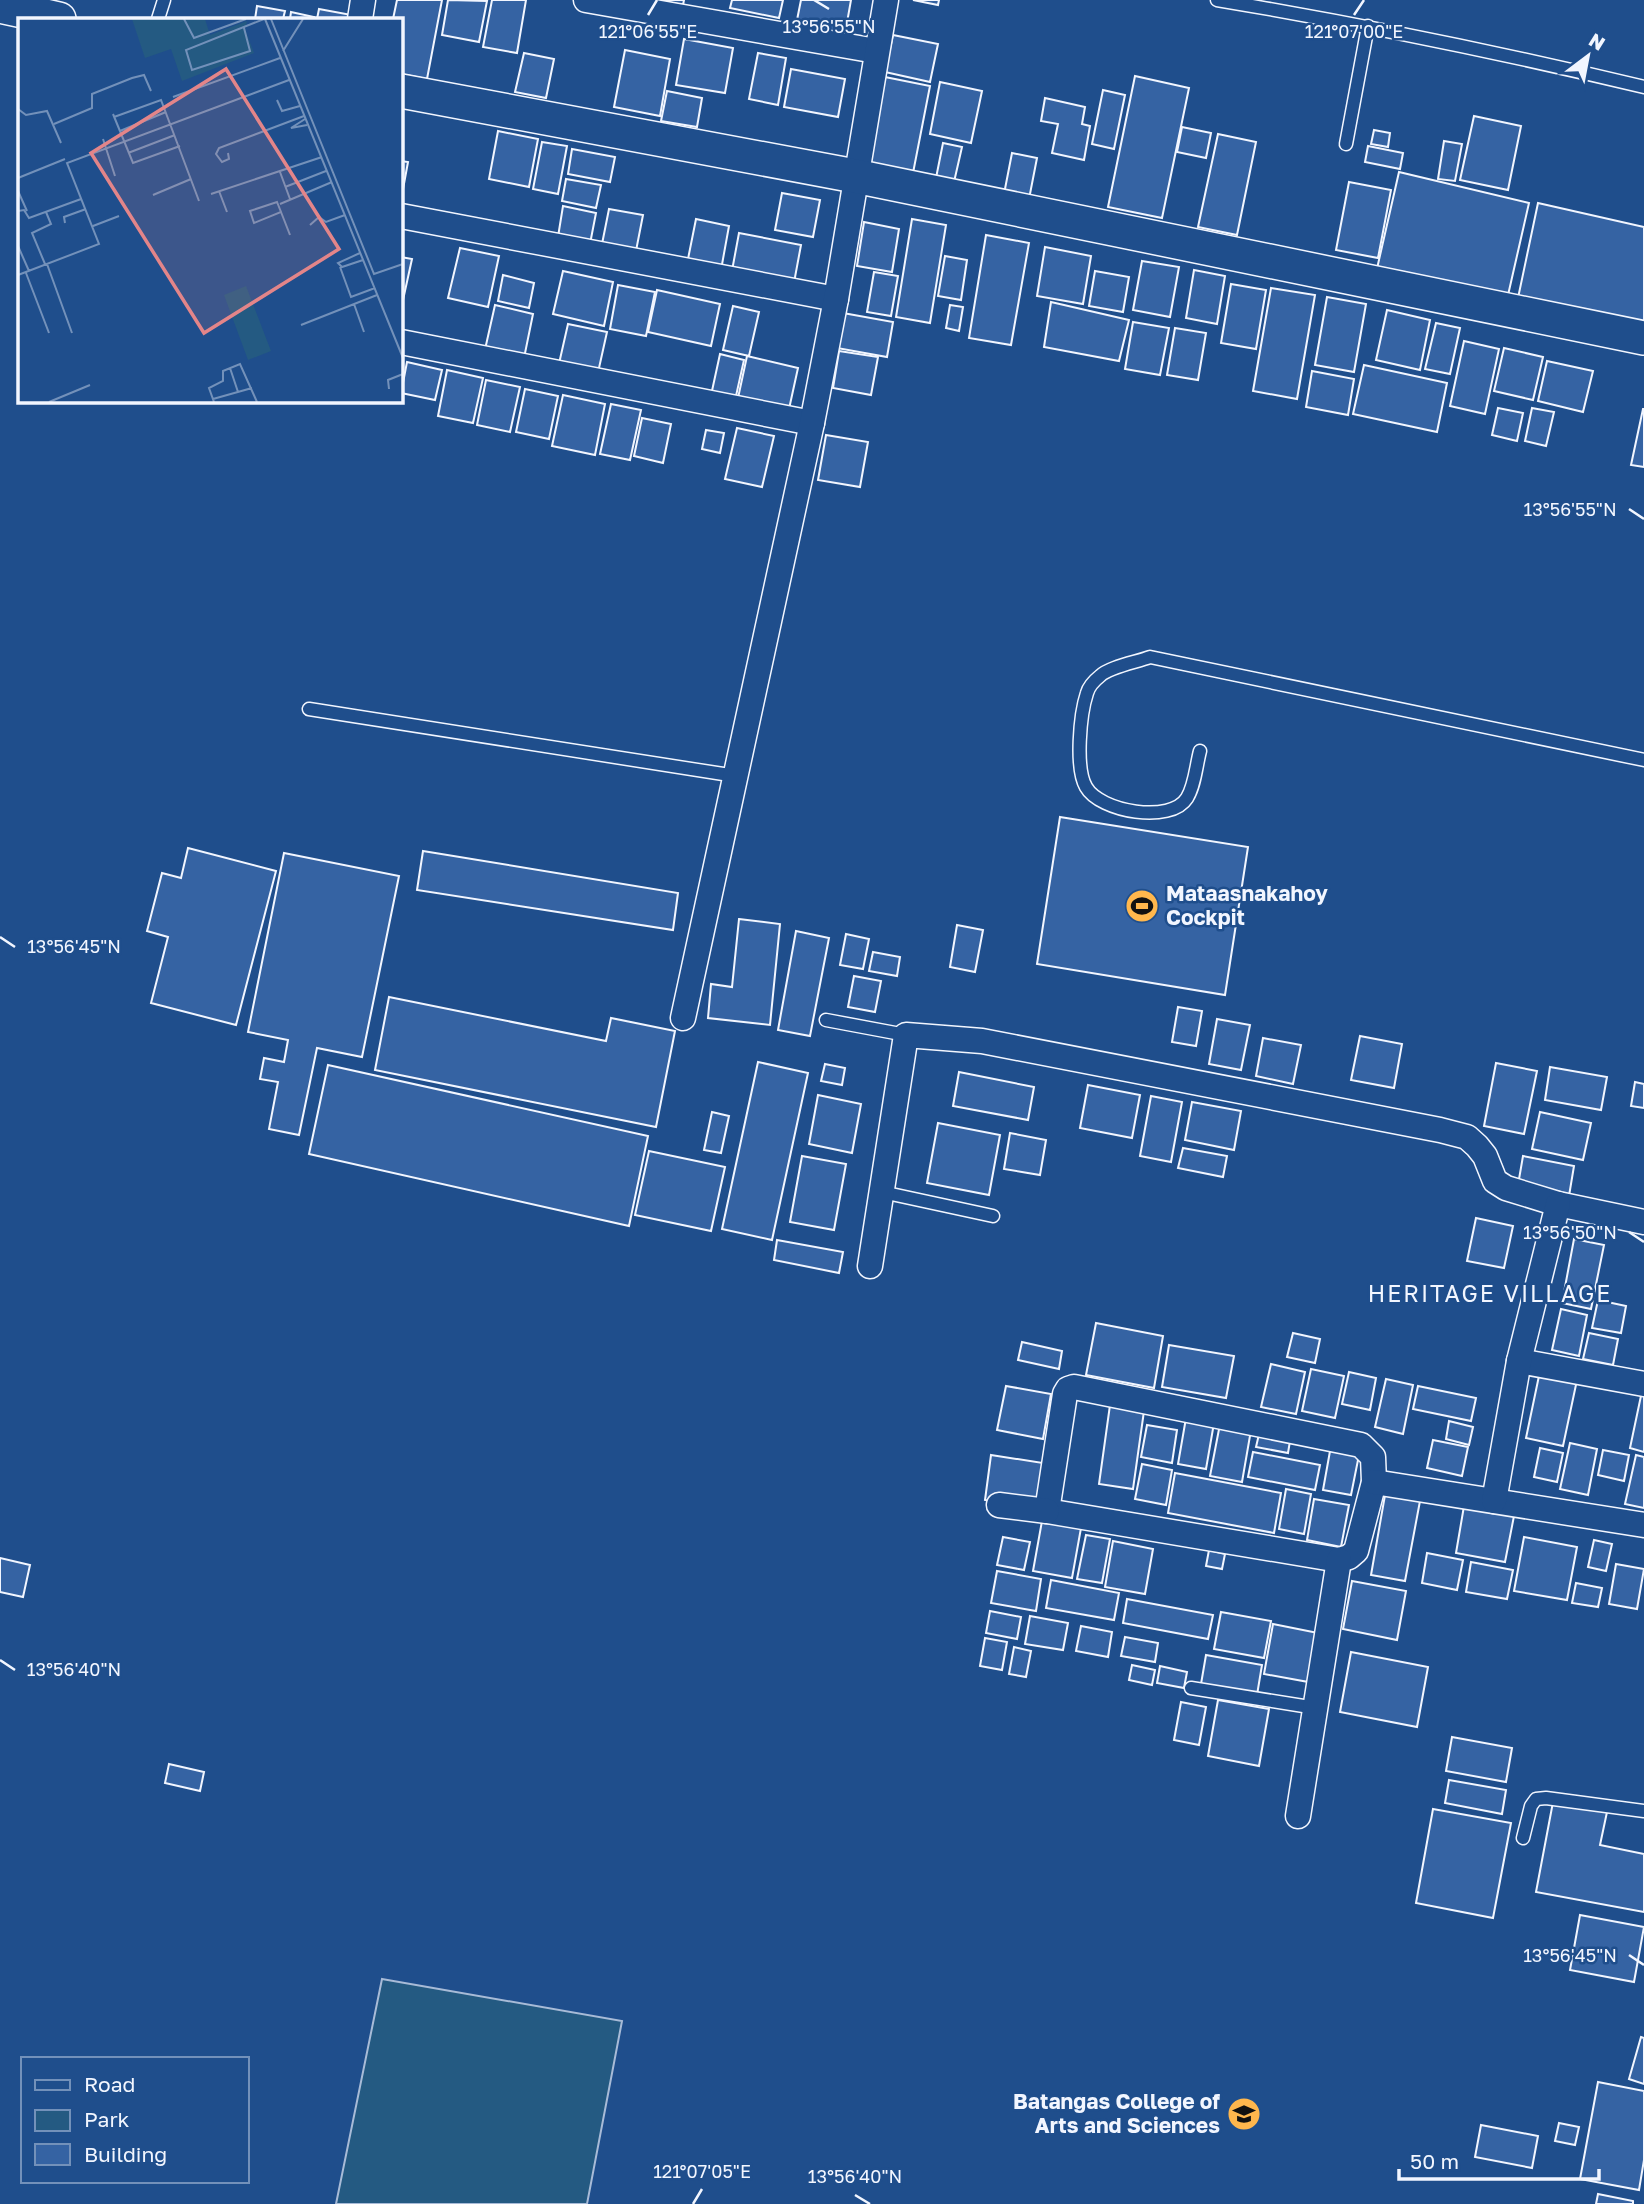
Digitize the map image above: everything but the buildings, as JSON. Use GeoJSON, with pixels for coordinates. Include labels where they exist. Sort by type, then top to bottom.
{"type":"FeatureCollection","features":[{"type":"Feature","properties":{"kind":"street"},"geometry":{"type":"LineString","coordinates":[[360,18],[363,0]]}},
{"type":"Feature","properties":{"kind":"street"},"geometry":{"type":"LineString","coordinates":[[586,0],[876,51]]}},
{"type":"Feature","properties":{"kind":"street"},"geometry":{"type":"LineString","coordinates":[[683,1018],[812,423],[836,299],[886,0]]}},
{"type":"Feature","properties":{"kind":"street"},"geometry":{"type":"LineString","coordinates":[[0,6],[54,18]]}},
{"type":"Feature","properties":{"kind":"street"},"geometry":{"type":"LineString","coordinates":[[402,91],[855,176],[1644,338]]}},
{"type":"Feature","properties":{"kind":"street"},"geometry":{"type":"LineString","coordinates":[[402,216],[836,299]]}},
{"type":"Feature","properties":{"kind":"street"},"geometry":{"type":"LineString","coordinates":[[402,342],[812,423]]}},
{"type":"Feature","properties":{"kind":"street"},"geometry":{"type":"LineString","coordinates":[[870,1265],[906,1035],[982,1041],[1440,1130],[1467,1138],[1477,1146],[1485,1156],[1495,1181],[1506,1188],[1558,1204],[1644,1222]]}},
{"type":"Feature","properties":{"kind":"street"},"geometry":{"type":"LineString","coordinates":[[1494,1501],[1519,1361],[1558,1204]]}},
{"type":"Feature","properties":{"kind":"street"},"geometry":{"type":"LineString","coordinates":[[1519,1361],[1644,1384]]}},
{"type":"Feature","properties":{"kind":"street"},"geometry":{"type":"LineString","coordinates":[[999,1505],[1339,1560],[1356,1551],[1374,1482],[1373,1457],[1361,1445],[1073,1387],[1065,1394],[1047,1511]]}},
{"type":"Feature","properties":{"kind":"street"},"geometry":{"type":"LineString","coordinates":[[1374,1482],[1644,1525]]}},
{"type":"Feature","properties":{"kind":"street"},"geometry":{"type":"LineString","coordinates":[[1298,1816],[1339,1560]]}},
{"type":"Feature","properties":{"kind":"lane"},"geometry":{"type":"LineString","coordinates":[[158,18],[164,0]]}},
{"type":"Feature","properties":{"kind":"lane"},"geometry":{"type":"LineString","coordinates":[[1223,1],[1512,55],[1644,87]]}},
{"type":"Feature","properties":{"kind":"lane"},"geometry":{"type":"LineString","coordinates":[[1346,144],[1368,26]]}},
{"type":"Feature","properties":{"kind":"lane"},"geometry":{"type":"LineString","coordinates":[[1200,751],[1186,799],[1172,811],[1132,812],[1097,798],[1088,790],[1081,774],[1082,712],[1088,689],[1102,673],[1150,657],[1644,760]]}},
{"type":"Feature","properties":{"kind":"lane"},"geometry":{"type":"LineString","coordinates":[[309,709],[736,776]]}},
{"type":"Feature","properties":{"kind":"lane"},"geometry":{"type":"LineString","coordinates":[[826,1020],[906,1035]]}},
{"type":"Feature","properties":{"kind":"lane"},"geometry":{"type":"LineString","coordinates":[[882,1192],[993,1216]]}},
{"type":"Feature","properties":{"kind":"lane"},"geometry":{"type":"LineString","coordinates":[[1191,1688],[1316,1708]]}},
{"type":"Feature","properties":{"kind":"lane"},"geometry":{"type":"LineString","coordinates":[[1523,1838],[1531,1806],[1536,1799],[1644,1811]]}},
{"type":"Feature","properties":{"kind":"green space"},"geometry":{"type":"Polygon","coordinates":[[[382,1979],[622,2021],[587,2204],[336,2204],[382,1979]]]}},
{"type":"Feature","properties":{"kind":"place","name":"Mataasnakahoy Cockpit"},"geometry":{"type":"Point","coordinates":[1142,906]}},
{"type":"Feature","properties":{"kind":"place","name":"Batangas College of Arts and Sciences"},"geometry":{"type":"Point","coordinates":[1244,2114]}},
{"type":"Feature","properties":{"kind":"district","name":"HERITAGE VILLAGE"},"geometry":{"type":"Point","coordinates":[1490,1294]}}]}
